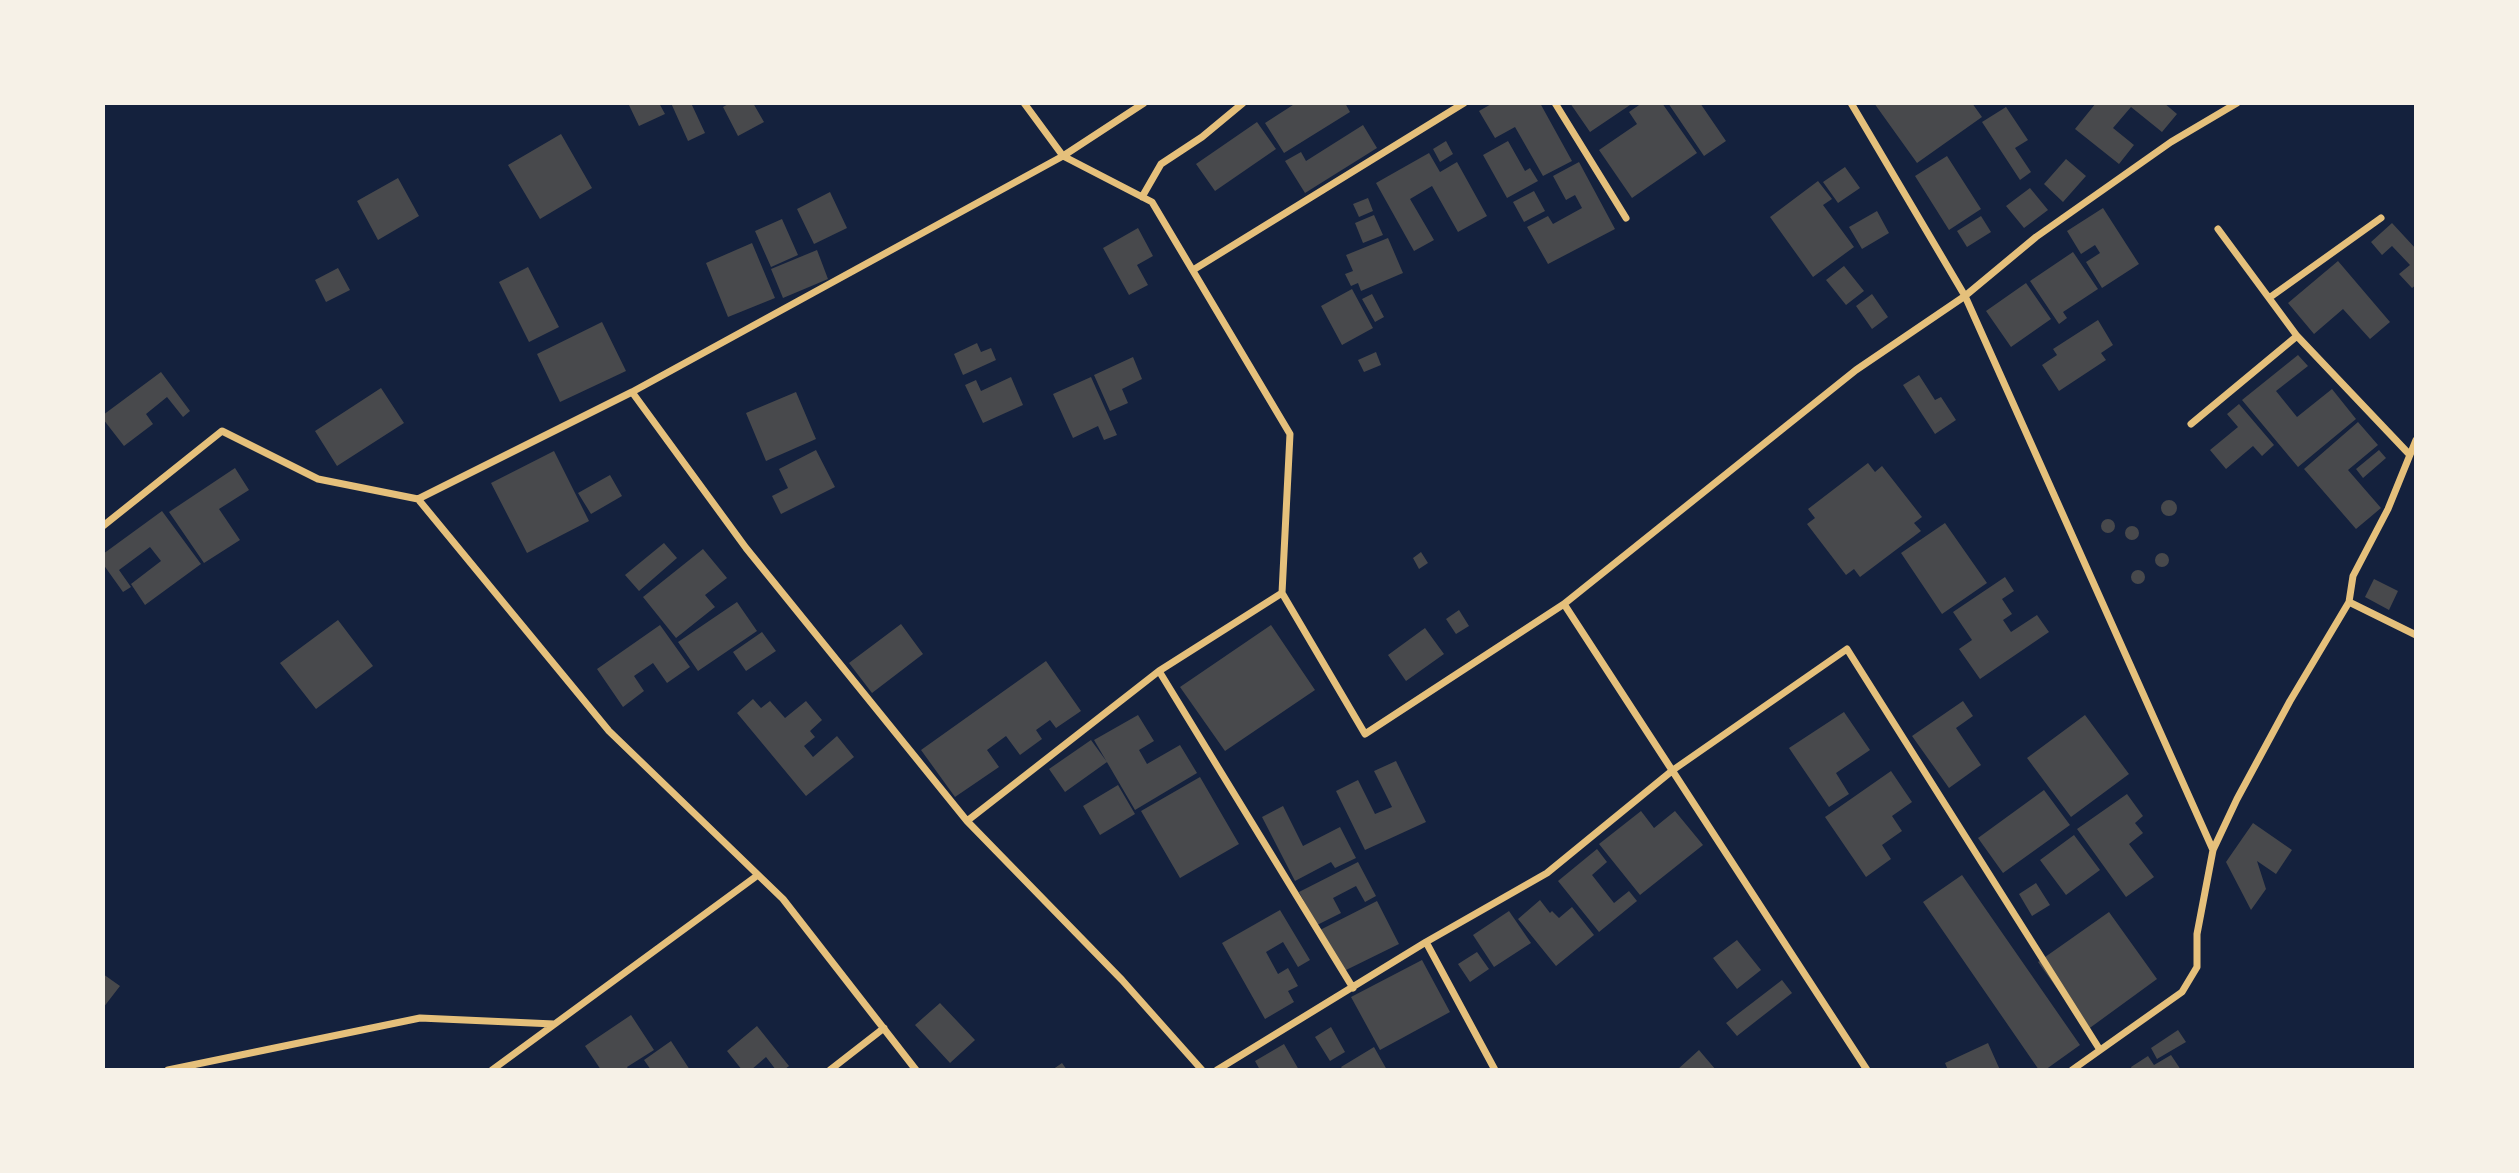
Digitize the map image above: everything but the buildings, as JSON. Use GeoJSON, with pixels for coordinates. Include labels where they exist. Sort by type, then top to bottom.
{"type":"FeatureCollection","features":[{"type":"Feature","properties":{"kind":"street"},"geometry":{"type":"LineString","coordinates":[[1024,103],[1063,156],[1152,202],[1290,434],[1282,593],[1365,734],[1564,604],[1856,370],[1965,296],[2036,237],[2171,142],[2236,103]]}},
{"type":"Feature","properties":{"kind":"street"},"geometry":{"type":"LineString","coordinates":[[103,526],[222,431],[318,479],[418,499],[632,393],[1063,156],[1143,103]]}},
{"type":"Feature","properties":{"kind":"street"},"geometry":{"type":"LineString","coordinates":[[1142,197],[1161,164],[1202,137],[1243,103]]}},
{"type":"Feature","properties":{"kind":"street"},"geometry":{"type":"LineString","coordinates":[[1193,270],[1464,103]]}},
{"type":"Feature","properties":{"kind":"street"},"geometry":{"type":"LineString","coordinates":[[1555,103],[1626,218]]}},
{"type":"Feature","properties":{"kind":"street"},"geometry":{"type":"LineString","coordinates":[[1852,103],[1965,296],[2213,850]]}},
{"type":"Feature","properties":{"kind":"street"},"geometry":{"type":"LineString","coordinates":[[2269,298],[2381,218]]}},
{"type":"Feature","properties":{"kind":"street"},"geometry":{"type":"LineString","coordinates":[[2218,229],[2297,336],[2410,454]]}},
{"type":"Feature","properties":{"kind":"street"},"geometry":{"type":"LineString","coordinates":[[2191,424],[2297,336]]}},
{"type":"Feature","properties":{"kind":"street"},"geometry":{"type":"LineString","coordinates":[[632,393],[746,548],[968,821],[1122,980],[1202,1070]]}},
{"type":"Feature","properties":{"kind":"street"},"geometry":{"type":"LineString","coordinates":[[2072,1070],[2182,992],[2197,967],[2197,933],[2213,850],[2290,701],[2350,602],[2353,576],[2388,509],[2416,440]]}},
{"type":"Feature","properties":{"kind":"street"},"geometry":{"type":"LineString","coordinates":[[418,499],[609,731],[783,899],[916,1070]]}},
{"type":"Feature","properties":{"kind":"street"},"geometry":{"type":"LineString","coordinates":[[968,821],[1159,671],[1282,593]]}},
{"type":"Feature","properties":{"kind":"street"},"geometry":{"type":"LineString","coordinates":[[2350,602],[2416,635]]}},
{"type":"Feature","properties":{"kind":"street"},"geometry":{"type":"LineString","coordinates":[[1564,604],[1867,1070]]}},
{"type":"Feature","properties":{"kind":"street"},"geometry":{"type":"LineString","coordinates":[[1217,1070],[1426,942],[1547,873],[1673,770],[1847,649],[2100,1050]]}},
{"type":"Feature","properties":{"kind":"street"},"geometry":{"type":"LineString","coordinates":[[1159,671],[1353,988]]}},
{"type":"Feature","properties":{"kind":"street"},"geometry":{"type":"LineString","coordinates":[[492,1070],[758,875]]}},
{"type":"Feature","properties":{"kind":"street"},"geometry":{"type":"LineString","coordinates":[[1426,942],[1496,1070]]}},
{"type":"Feature","properties":{"kind":"street"},"geometry":{"type":"LineString","coordinates":[[168,1070],[420,1018],[554,1024]]}},
{"type":"Feature","properties":{"kind":"street"},"geometry":{"type":"LineString","coordinates":[[830,1070],[884,1028]]}}]}
